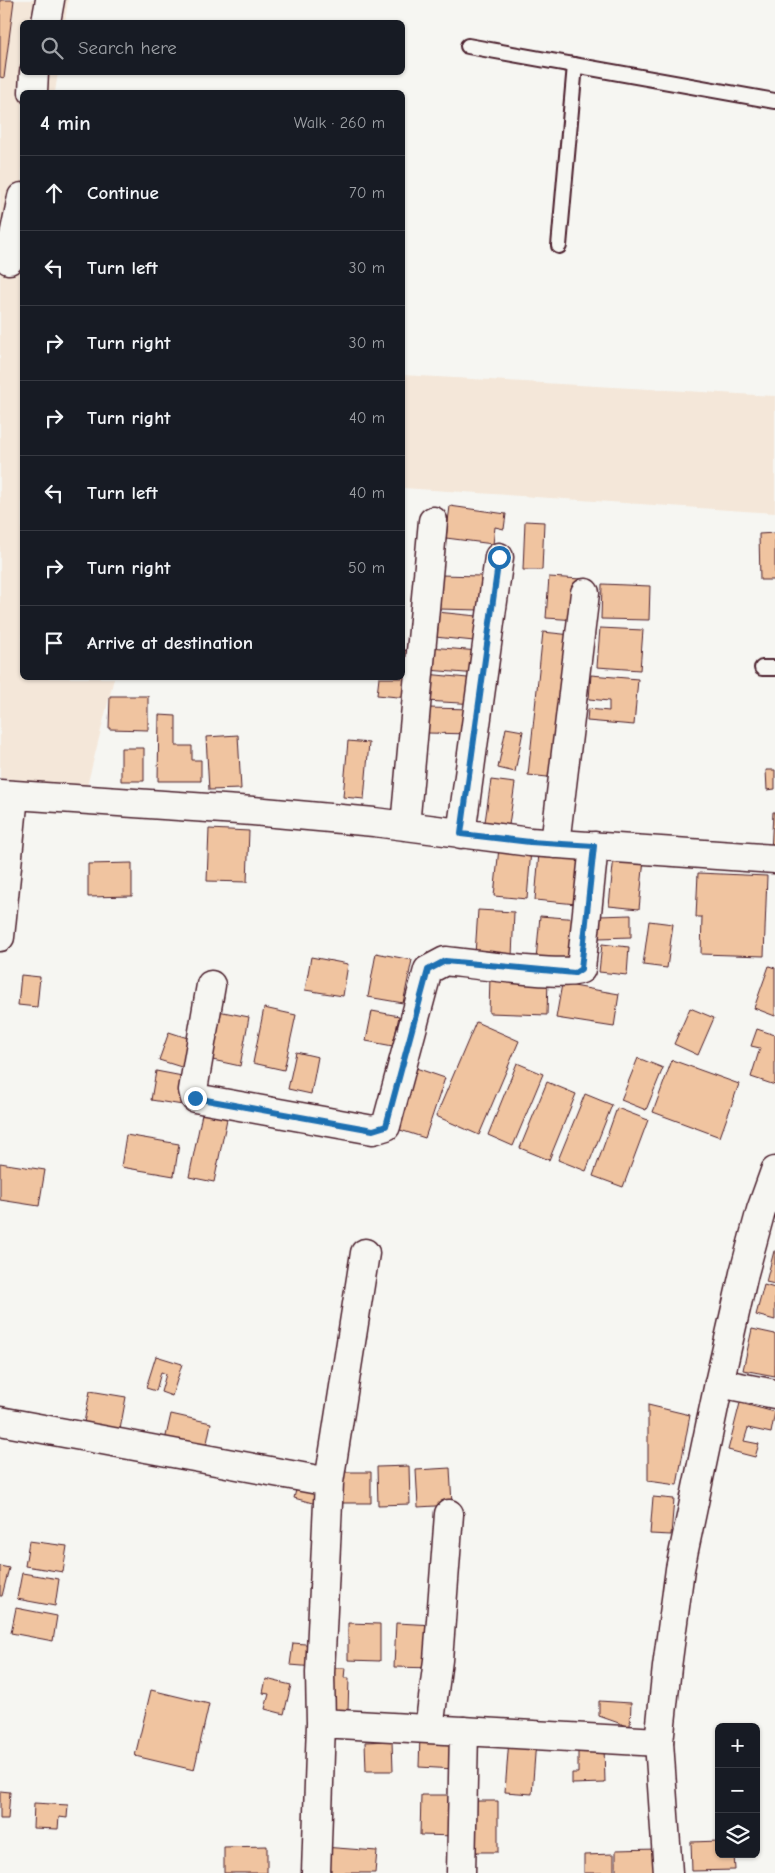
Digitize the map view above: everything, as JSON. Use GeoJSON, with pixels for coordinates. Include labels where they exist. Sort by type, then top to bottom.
{"type":"FeatureCollection","features":[{"type":"Feature","properties":{"kind":"street"},"geometry":{"type":"LineString","coordinates":[[46,20],[50,0]]}},
{"type":"Feature","properties":{"kind":"street"},"geometry":{"type":"LineString","coordinates":[[33,90],[34,75]]}},
{"type":"Feature","properties":{"kind":"street"},"geometry":{"type":"LineString","coordinates":[[9,260],[20,207]]}},
{"type":"Feature","properties":{"kind":"street"},"geometry":{"type":"LineString","coordinates":[[404,826],[434,521]]}},
{"type":"Feature","properties":{"kind":"street"},"geometry":{"type":"LineString","coordinates":[[461,834],[499,557]]}},
{"type":"Feature","properties":{"kind":"street"},"geometry":{"type":"LineString","coordinates":[[554,844],[584,593]]}},
{"type":"Feature","properties":{"kind":"street"},"geometry":{"type":"LineString","coordinates":[[0,937],[7,795],[253,811],[404,826],[554,844],[775,859]]}},
{"type":"Feature","properties":{"kind":"street"},"geometry":{"type":"LineString","coordinates":[[212,984],[193,1090],[195,1098],[373,1130],[383,1129],[386,1126],[428,970],[445,961],[575,973],[581,969],[594,846]]}},
{"type":"Feature","properties":{"kind":"street"},"geometry":{"type":"LineString","coordinates":[[668,1873],[659,1742],[666,1667],[680,1570],[719,1383],[761,1210],[775,1171]]}},
{"type":"Feature","properties":{"kind":"street"},"geometry":{"type":"LineString","coordinates":[[316,1873],[321,1723],[320,1673],[329,1482],[365,1253]]}},
{"type":"Feature","properties":{"kind":"street"},"geometry":{"type":"LineString","coordinates":[[719,1383],[775,1394]]}},
{"type":"Feature","properties":{"kind":"street"},"geometry":{"type":"LineString","coordinates":[[0,1421],[329,1482]]}},
{"type":"Feature","properties":{"kind":"street"},"geometry":{"type":"LineString","coordinates":[[429,1730],[438,1660],[449,1514]]}},
{"type":"Feature","properties":{"kind":"street"},"geometry":{"type":"LineString","coordinates":[[321,1723],[659,1742]]}},
{"type":"Feature","properties":{"kind":"street"},"geometry":{"type":"LineString","coordinates":[[461,1873],[464,1731]]}},
{"type":"Feature","properties":{"kind":"lane"},"geometry":{"type":"LineString","coordinates":[[468,46],[775,101]]}},
{"type":"Feature","properties":{"kind":"lane"},"geometry":{"type":"LineString","coordinates":[[560,246],[575,65]]}},
{"type":"Feature","properties":{"kind":"shaded area"},"geometry":{"type":"Polygon","coordinates":[[[0,0],[68,0],[65,20],[20,20],[20,75],[58,75],[55,90],[20,90],[20,680],[114,680],[87,786],[0,778],[0,0]]]}},
{"type":"Feature","properties":{"kind":"shaded area"},"geometry":{"type":"Polygon","coordinates":[[[405,375],[775,396],[775,513],[405,488],[405,375]]]}},
{"type":"Feature","properties":{"kind":"building"},"geometry":{"type":"Polygon","coordinates":[[[0,0],[14,0],[4,78],[0,77],[0,0]]]}},
{"type":"Feature","properties":{"kind":"building"},"geometry":{"type":"Polygon","coordinates":[[[450,506],[506,514],[504,529],[495,527],[493,544],[446,538],[450,506]]]}},
{"type":"Feature","properties":{"kind":"building"},"geometry":{"type":"Polygon","coordinates":[[[525,521],[544,522],[542,570],[523,570],[525,521]]]}},
{"type":"Feature","properties":{"kind":"building"},"geometry":{"type":"Polygon","coordinates":[[[775,533],[775,580],[760,580],[759,534],[775,533]]]}},
{"type":"Feature","properties":{"kind":"building"},"geometry":{"type":"Polygon","coordinates":[[[440,575],[481,576],[480,610],[439,609],[440,575]]]}},
{"type":"Feature","properties":{"kind":"building"},"geometry":{"type":"Polygon","coordinates":[[[549,577],[581,579],[578,620],[546,618],[549,577]]]}},
{"type":"Feature","properties":{"kind":"building"},"geometry":{"type":"Polygon","coordinates":[[[602,584],[650,586],[649,620],[601,619],[602,584]]]}},
{"type":"Feature","properties":{"kind":"building"},"geometry":{"type":"Polygon","coordinates":[[[437,612],[487,617],[484,642],[435,637],[437,612]]]}},
{"type":"Feature","properties":{"kind":"building"},"geometry":{"type":"Polygon","coordinates":[[[600,628],[643,630],[640,670],[597,667],[600,628]]]}},
{"type":"Feature","properties":{"kind":"building"},"geometry":{"type":"Polygon","coordinates":[[[543,632],[572,635],[557,778],[528,775],[543,632]]]}},
{"type":"Feature","properties":{"kind":"building"},"geometry":{"type":"Polygon","coordinates":[[[430,647],[479,651],[478,674],[428,670],[430,647]]]}},
{"type":"Feature","properties":{"kind":"building"},"geometry":{"type":"Polygon","coordinates":[[[405,650],[411,651],[408,698],[377,695],[379,680],[405,680],[405,650]]]}},
{"type":"Feature","properties":{"kind":"building"},"geometry":{"type":"Polygon","coordinates":[[[426,674],[478,679],[477,704],[425,701],[426,674]]]}},
{"type":"Feature","properties":{"kind":"building"},"geometry":{"type":"Polygon","coordinates":[[[591,675],[638,679],[634,725],[587,721],[588,709],[609,711],[609,701],[589,699],[591,675]]]}},
{"type":"Feature","properties":{"kind":"building"},"geometry":{"type":"Polygon","coordinates":[[[110,696],[148,696],[148,730],[109,729],[110,696]]]}},
{"type":"Feature","properties":{"kind":"building"},"geometry":{"type":"Polygon","coordinates":[[[428,708],[472,709],[472,734],[428,733],[428,708]]]}},
{"type":"Feature","properties":{"kind":"building"},"geometry":{"type":"Polygon","coordinates":[[[159,715],[176,716],[176,746],[192,746],[192,760],[201,760],[201,781],[158,781],[159,715]]]}},
{"type":"Feature","properties":{"kind":"building"},"geometry":{"type":"Polygon","coordinates":[[[506,728],[523,731],[515,772],[498,768],[506,728]]]}},
{"type":"Feature","properties":{"kind":"building"},"geometry":{"type":"Polygon","coordinates":[[[238,735],[241,789],[209,790],[206,737],[238,735]]]}},
{"type":"Feature","properties":{"kind":"building"},"geometry":{"type":"Polygon","coordinates":[[[348,741],[369,743],[364,799],[343,797],[348,741]]]}},
{"type":"Feature","properties":{"kind":"building"},"geometry":{"type":"Polygon","coordinates":[[[121,748],[144,748],[144,781],[121,781],[121,748]]]}},
{"type":"Feature","properties":{"kind":"building"},"geometry":{"type":"Polygon","coordinates":[[[766,770],[775,770],[775,789],[767,790],[766,770]]]}},
{"type":"Feature","properties":{"kind":"building"},"geometry":{"type":"Polygon","coordinates":[[[491,780],[515,783],[509,825],[485,822],[491,780]]]}},
{"type":"Feature","properties":{"kind":"building"},"geometry":{"type":"Polygon","coordinates":[[[773,812],[775,812],[775,853],[771,853],[773,812]]]}},
{"type":"Feature","properties":{"kind":"building"},"geometry":{"type":"Polygon","coordinates":[[[209,829],[249,831],[247,882],[207,881],[209,829]]]}},
{"type":"Feature","properties":{"kind":"building"},"geometry":{"type":"Polygon","coordinates":[[[499,848],[531,850],[527,899],[494,896],[499,848]]]}},
{"type":"Feature","properties":{"kind":"building"},"geometry":{"type":"Polygon","coordinates":[[[539,853],[581,858],[576,904],[535,900],[539,853]]]}},
{"type":"Feature","properties":{"kind":"building"},"geometry":{"type":"Polygon","coordinates":[[[614,856],[644,859],[639,909],[609,906],[614,856]]]}},
{"type":"Feature","properties":{"kind":"building"},"geometry":{"type":"Polygon","coordinates":[[[132,863],[132,896],[88,897],[88,864],[132,863]]]}},
{"type":"Feature","properties":{"kind":"building"},"geometry":{"type":"Polygon","coordinates":[[[698,873],[767,876],[764,956],[701,954],[702,917],[696,917],[698,873]]]}},
{"type":"Feature","properties":{"kind":"building"},"geometry":{"type":"Polygon","coordinates":[[[478,910],[514,912],[512,956],[475,954],[478,910]]]}},
{"type":"Feature","properties":{"kind":"building"},"geometry":{"type":"Polygon","coordinates":[[[631,915],[631,937],[599,938],[599,916],[631,915]]]}},
{"type":"Feature","properties":{"kind":"building"},"geometry":{"type":"Polygon","coordinates":[[[540,916],[580,919],[576,962],[536,959],[540,916]]]}},
{"type":"Feature","properties":{"kind":"building"},"geometry":{"type":"Polygon","coordinates":[[[649,921],[673,924],[667,968],[643,965],[649,921]]]}},
{"type":"Feature","properties":{"kind":"building"},"geometry":{"type":"Polygon","coordinates":[[[602,944],[629,947],[627,975],[599,972],[602,944]]]}},
{"type":"Feature","properties":{"kind":"building"},"geometry":{"type":"Polygon","coordinates":[[[376,953],[412,960],[403,1003],[368,997],[376,953]]]}},
{"type":"Feature","properties":{"kind":"building"},"geometry":{"type":"Polygon","coordinates":[[[311,957],[348,964],[343,996],[305,990],[311,957]]]}},
{"type":"Feature","properties":{"kind":"building"},"geometry":{"type":"Polygon","coordinates":[[[769,966],[775,968],[775,1016],[754,1008],[769,966]]]}},
{"type":"Feature","properties":{"kind":"building"},"geometry":{"type":"Polygon","coordinates":[[[21,975],[40,977],[37,1007],[18,1005],[21,975]]]}},
{"type":"Feature","properties":{"kind":"building"},"geometry":{"type":"Polygon","coordinates":[[[490,976],[548,979],[547,1015],[489,1013],[490,976]]]}},
{"type":"Feature","properties":{"kind":"building"},"geometry":{"type":"Polygon","coordinates":[[[562,984],[619,994],[614,1027],[556,1018],[562,984]]]}},
{"type":"Feature","properties":{"kind":"building"},"geometry":{"type":"Polygon","coordinates":[[[264,1008],[296,1015],[284,1070],[253,1063],[264,1008]]]}},
{"type":"Feature","properties":{"kind":"building"},"geometry":{"type":"Polygon","coordinates":[[[690,1008],[714,1018],[698,1055],[674,1044],[690,1008]]]}},
{"type":"Feature","properties":{"kind":"building"},"geometry":{"type":"Polygon","coordinates":[[[218,1011],[249,1017],[240,1066],[208,1059],[218,1011]]]}},
{"type":"Feature","properties":{"kind":"building"},"geometry":{"type":"Polygon","coordinates":[[[372,1011],[399,1016],[393,1046],[366,1041],[372,1011]]]}},
{"type":"Feature","properties":{"kind":"building"},"geometry":{"type":"Polygon","coordinates":[[[476,1022],[519,1041],[479,1135],[436,1116],[476,1022]]]}},
{"type":"Feature","properties":{"kind":"building"},"geometry":{"type":"Polygon","coordinates":[[[757,1029],[775,1035],[775,1085],[751,1077],[760,1048],[751,1046],[757,1029]]]}},
{"type":"Feature","properties":{"kind":"building"},"geometry":{"type":"Polygon","coordinates":[[[169,1032],[200,1042],[191,1070],[159,1060],[169,1032]]]}},
{"type":"Feature","properties":{"kind":"building"},"geometry":{"type":"Polygon","coordinates":[[[296,1052],[318,1057],[311,1094],[288,1089],[296,1052]]]}},
{"type":"Feature","properties":{"kind":"building"},"geometry":{"type":"Polygon","coordinates":[[[638,1058],[663,1068],[646,1110],[621,1100],[638,1058]]]}},
{"type":"Feature","properties":{"kind":"building"},"geometry":{"type":"Polygon","coordinates":[[[672,1060],[739,1084],[720,1137],[653,1112],[672,1060]]]}},
{"type":"Feature","properties":{"kind":"building"},"geometry":{"type":"Polygon","coordinates":[[[517,1063],[543,1074],[513,1146],[488,1135],[517,1063]]]}},
{"type":"Feature","properties":{"kind":"building"},"geometry":{"type":"Polygon","coordinates":[[[410,1066],[445,1078],[425,1138],[391,1127],[410,1066]]]}},
{"type":"Feature","properties":{"kind":"building"},"geometry":{"type":"Polygon","coordinates":[[[156,1071],[193,1078],[189,1106],[151,1100],[156,1071]]]}},
{"type":"Feature","properties":{"kind":"building"},"geometry":{"type":"Polygon","coordinates":[[[547,1082],[576,1094],[549,1160],[520,1148],[547,1082]]]}},
{"type":"Feature","properties":{"kind":"building"},"geometry":{"type":"Polygon","coordinates":[[[585,1094],[612,1105],[586,1171],[558,1160],[585,1094]]]}},
{"type":"Feature","properties":{"kind":"building"},"geometry":{"type":"Polygon","coordinates":[[[617,1108],[648,1120],[623,1187],[593,1176],[617,1108]]]}},
{"type":"Feature","properties":{"kind":"building"},"geometry":{"type":"Polygon","coordinates":[[[203,1109],[228,1114],[214,1182],[189,1177],[203,1109]]]}},
{"type":"Feature","properties":{"kind":"building"},"geometry":{"type":"Polygon","coordinates":[[[126,1135],[179,1144],[174,1176],[121,1167],[126,1135]]]}},
{"type":"Feature","properties":{"kind":"building"},"geometry":{"type":"Polygon","coordinates":[[[0,1163],[45,1170],[39,1206],[0,1200],[0,1163]]]}},
{"type":"Feature","properties":{"kind":"building"},"geometry":{"type":"Polygon","coordinates":[[[775,1251],[775,1284],[766,1282],[775,1251]]]}},
{"type":"Feature","properties":{"kind":"building"},"geometry":{"type":"Polygon","coordinates":[[[764,1285],[775,1288],[775,1320],[756,1315],[764,1285]]]}},
{"type":"Feature","properties":{"kind":"building"},"geometry":{"type":"Polygon","coordinates":[[[752,1329],[775,1334],[775,1376],[743,1370],[752,1329]]]}},
{"type":"Feature","properties":{"kind":"building"},"geometry":{"type":"Polygon","coordinates":[[[156,1356],[182,1364],[172,1396],[161,1392],[166,1374],[161,1372],[156,1391],[146,1388],[156,1356]]]}},
{"type":"Feature","properties":{"kind":"building"},"geometry":{"type":"Polygon","coordinates":[[[90,1391],[126,1397],[119,1435],[83,1428],[90,1391]]]}},
{"type":"Feature","properties":{"kind":"building"},"geometry":{"type":"Polygon","coordinates":[[[740,1403],[775,1412],[771,1433],[748,1428],[744,1441],[759,1444],[755,1457],[728,1450],[740,1403]]]}},
{"type":"Feature","properties":{"kind":"building"},"geometry":{"type":"Polygon","coordinates":[[[648,1405],[690,1415],[677,1485],[648,1481],[648,1405]]]}},
{"type":"Feature","properties":{"kind":"building"},"geometry":{"type":"Polygon","coordinates":[[[171,1414],[211,1423],[205,1453],[164,1445],[171,1414]]]}},
{"type":"Feature","properties":{"kind":"building"},"geometry":{"type":"Polygon","coordinates":[[[409,1466],[410,1504],[378,1505],[377,1467],[409,1466]]]}},
{"type":"Feature","properties":{"kind":"building"},"geometry":{"type":"Polygon","coordinates":[[[450,1468],[452,1505],[418,1507],[416,1470],[450,1468]]]}},
{"type":"Feature","properties":{"kind":"building"},"geometry":{"type":"Polygon","coordinates":[[[343,1472],[371,1472],[371,1503],[342,1503],[343,1472]]]}},
{"type":"Feature","properties":{"kind":"building"},"geometry":{"type":"Polygon","coordinates":[[[299,1478],[325,1485],[320,1505],[294,1498],[299,1478]]]}},
{"type":"Feature","properties":{"kind":"building"},"geometry":{"type":"Polygon","coordinates":[[[653,1497],[674,1499],[671,1535],[650,1534],[653,1497]]]}},
{"type":"Feature","properties":{"kind":"building"},"geometry":{"type":"Polygon","coordinates":[[[29,1541],[67,1546],[63,1572],[25,1566],[29,1541]]]}},
{"type":"Feature","properties":{"kind":"building"},"geometry":{"type":"Polygon","coordinates":[[[0,1566],[9,1568],[2,1596],[0,1596],[0,1566]]]}},
{"type":"Feature","properties":{"kind":"building"},"geometry":{"type":"Polygon","coordinates":[[[22,1573],[59,1579],[55,1606],[17,1599],[22,1573]]]}},
{"type":"Feature","properties":{"kind":"building"},"geometry":{"type":"Polygon","coordinates":[[[16,1608],[57,1616],[53,1641],[11,1633],[16,1608]]]}},
{"type":"Feature","properties":{"kind":"building"},"geometry":{"type":"Polygon","coordinates":[[[348,1623],[380,1624],[380,1661],[348,1660],[348,1623]]]}},
{"type":"Feature","properties":{"kind":"building"},"geometry":{"type":"Polygon","coordinates":[[[396,1623],[435,1625],[434,1668],[394,1667],[396,1623]]]}},
{"type":"Feature","properties":{"kind":"building"},"geometry":{"type":"Polygon","coordinates":[[[293,1643],[317,1645],[315,1667],[290,1665],[293,1643]]]}},
{"type":"Feature","properties":{"kind":"building"},"geometry":{"type":"Polygon","coordinates":[[[331,1668],[345,1668],[344,1678],[349,1678],[348,1711],[325,1710],[331,1668]]]}},
{"type":"Feature","properties":{"kind":"building"},"geometry":{"type":"Polygon","coordinates":[[[266,1679],[291,1685],[284,1714],[265,1709],[269,1694],[263,1693],[266,1679]]]}},
{"type":"Feature","properties":{"kind":"building"},"geometry":{"type":"Polygon","coordinates":[[[151,1690],[209,1704],[194,1770],[135,1756],[151,1690]]]}},
{"type":"Feature","properties":{"kind":"building"},"geometry":{"type":"Polygon","coordinates":[[[599,1701],[631,1703],[630,1727],[599,1716],[599,1701]]]}},
{"type":"Feature","properties":{"kind":"building"},"geometry":{"type":"Polygon","coordinates":[[[420,1735],[457,1736],[455,1769],[419,1767],[420,1735]]]}},
{"type":"Feature","properties":{"kind":"building"},"geometry":{"type":"Polygon","coordinates":[[[509,1739],[536,1741],[532,1794],[505,1792],[509,1739]]]}},
{"type":"Feature","properties":{"kind":"building"},"geometry":{"type":"Polygon","coordinates":[[[392,1741],[393,1771],[366,1771],[365,1742],[392,1741]]]}},
{"type":"Feature","properties":{"kind":"building"},"geometry":{"type":"Polygon","coordinates":[[[578,1746],[604,1746],[605,1783],[572,1784],[572,1773],[578,1773],[578,1746]]]}},
{"type":"Feature","properties":{"kind":"building"},"geometry":{"type":"Polygon","coordinates":[[[0,1791],[10,1792],[8,1819],[0,1819],[0,1791]]]}},
{"type":"Feature","properties":{"kind":"building"},"geometry":{"type":"Polygon","coordinates":[[[421,1795],[458,1795],[457,1836],[420,1835],[421,1795]]]}},
{"type":"Feature","properties":{"kind":"building"},"geometry":{"type":"Polygon","coordinates":[[[464,1801],[498,1801],[498,1852],[464,1852],[464,1801]]]}},
{"type":"Feature","properties":{"kind":"building"},"geometry":{"type":"Polygon","coordinates":[[[34,1803],[68,1805],[67,1818],[59,1817],[58,1829],[33,1828],[34,1803]]]}},
{"type":"Feature","properties":{"kind":"building"},"geometry":{"type":"Polygon","coordinates":[[[715,1841],[715,1858],[734,1858],[735,1870],[692,1871],[691,1842],[715,1841]]]}},
{"type":"Feature","properties":{"kind":"building"},"geometry":{"type":"Polygon","coordinates":[[[267,1846],[267,1873],[224,1873],[224,1847],[267,1846]]]}},
{"type":"Feature","properties":{"kind":"building"},"geometry":{"type":"Polygon","coordinates":[[[323,1847],[377,1851],[375,1873],[321,1873],[323,1847]]]}},
{"type":"Feature","properties":{"kind":"building"},"geometry":{"type":"Polygon","coordinates":[[[657,1849],[658,1873],[616,1873],[616,1850],[657,1849]]]}},
{"type":"Feature","properties":{"kind":"building"},"geometry":{"type":"Polygon","coordinates":[[[614,1854],[614,1873],[584,1873],[584,1855],[614,1854]]]}},
{"type":"Feature","properties":{"kind":"route"},"geometry":{"type":"LineString","coordinates":[[195,1098],[373,1130],[383,1129],[386,1126],[428,970],[439,962],[445,961],[575,973],[581,969],[594,846],[530,842],[461,834],[499,557]]}}]}
